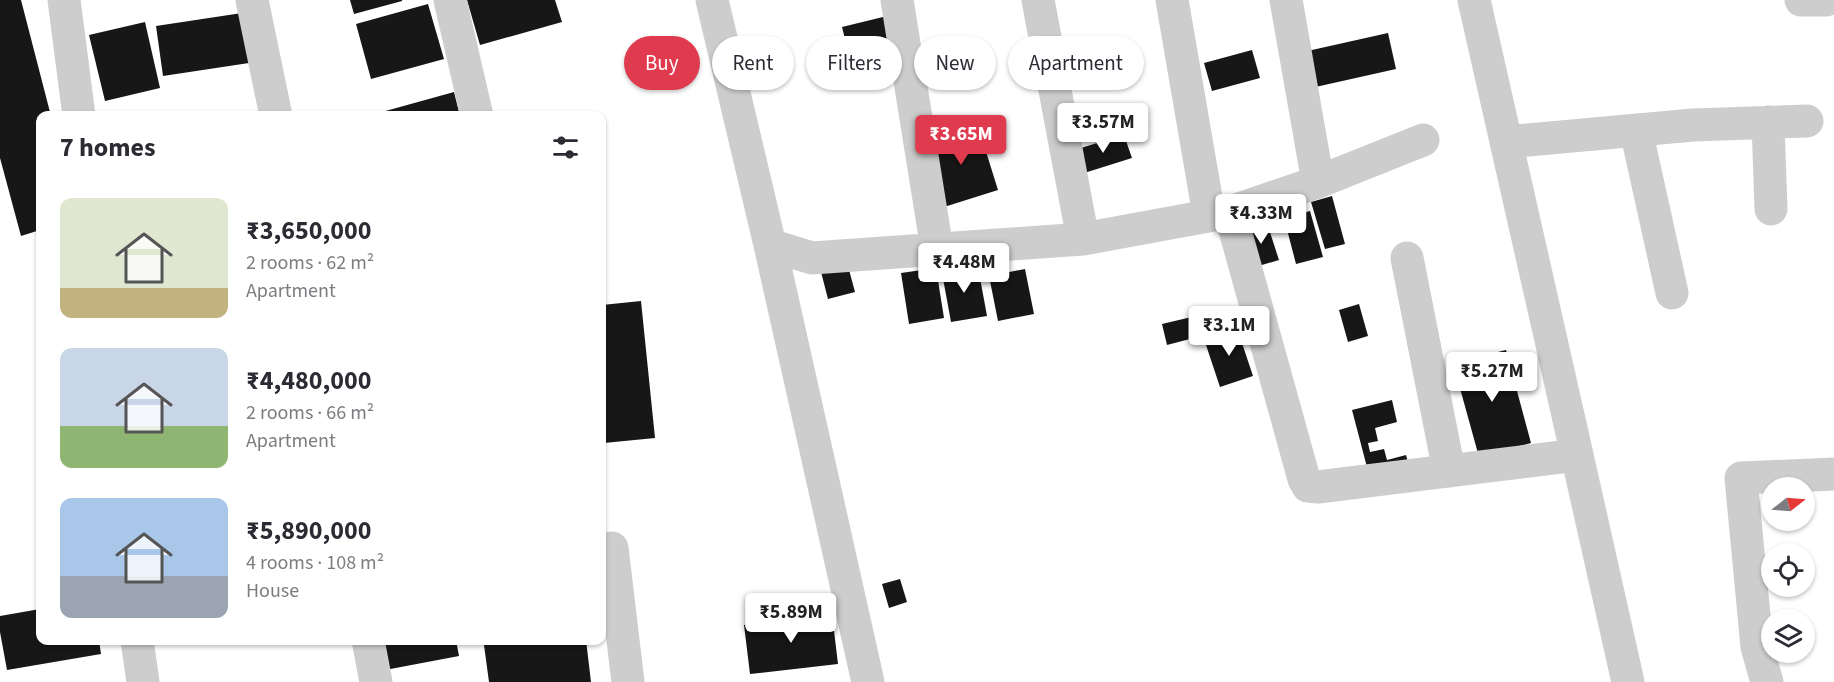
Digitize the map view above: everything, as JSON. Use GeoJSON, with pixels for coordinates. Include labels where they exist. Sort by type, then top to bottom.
{"type":"FeatureCollection","features":[{"type":"Feature","properties":{"kind":"street"},"geometry":{"type":"LineString","coordinates":[[64,0],[78,111]]}},
{"type":"Feature","properties":{"kind":"street"},"geometry":{"type":"LineString","coordinates":[[252,0],[275,111]]}},
{"type":"Feature","properties":{"kind":"street"},"geometry":{"type":"LineString","coordinates":[[450,0],[476,111]]}},
{"type":"Feature","properties":{"kind":"street"},"geometry":{"type":"LineString","coordinates":[[712,0],[770,245],[868,682]]}},
{"type":"Feature","properties":{"kind":"street"},"geometry":{"type":"LineString","coordinates":[[897,0],[937,249]]}},
{"type":"Feature","properties":{"kind":"street"},"geometry":{"type":"LineString","coordinates":[[1038,0],[1083,239]]}},
{"type":"Feature","properties":{"kind":"street"},"geometry":{"type":"LineString","coordinates":[[1172,0],[1220,214],[1308,486],[1318,487],[1577,455]]}},
{"type":"Feature","properties":{"kind":"street"},"geometry":{"type":"LineString","coordinates":[[1286,0],[1318,182]]}},
{"type":"Feature","properties":{"kind":"street"},"geometry":{"type":"LineString","coordinates":[[1474,0],[1628,682]]}},
{"type":"Feature","properties":{"kind":"street"},"geometry":{"type":"LineString","coordinates":[[1801,0],[1826,0]]}},
{"type":"Feature","properties":{"kind":"street"},"geometry":{"type":"LineString","coordinates":[[1506,142],[1636,130],[1808,121]]}},
{"type":"Feature","properties":{"kind":"street"},"geometry":{"type":"LineString","coordinates":[[1768,122],[1771,209]]}},
{"type":"Feature","properties":{"kind":"street"},"geometry":{"type":"LineString","coordinates":[[1636,130],[1672,293]]}},
{"type":"Feature","properties":{"kind":"street"},"geometry":{"type":"LineString","coordinates":[[770,245],[812,258],[1083,239],[1220,214],[1318,182],[1423,140]]}},
{"type":"Feature","properties":{"kind":"street"},"geometry":{"type":"LineString","coordinates":[[1407,258],[1449,471]]}},
{"type":"Feature","properties":{"kind":"street"},"geometry":{"type":"LineString","coordinates":[[1767,682],[1757,647],[1741,478],[1834,474]]}},
{"type":"Feature","properties":{"kind":"street"},"geometry":{"type":"LineString","coordinates":[[612,548],[628,682]]}},
{"type":"Feature","properties":{"kind":"street"},"geometry":{"type":"LineString","coordinates":[[137,645],[143,682]]}},
{"type":"Feature","properties":{"kind":"street"},"geometry":{"type":"LineString","coordinates":[[369,645],[376,682]]}},
{"type":"Feature","properties":{"kind":"building"},"geometry":{"type":"Polygon","coordinates":[[[0,0],[21,0],[50,111],[36,111],[36,231],[21,236],[0,158],[0,0]]]}},
{"type":"Feature","properties":{"kind":"building"},"geometry":{"type":"Polygon","coordinates":[[[350,0],[402,0],[402,1],[354,14],[350,0]]]}},
{"type":"Feature","properties":{"kind":"building"},"geometry":{"type":"Polygon","coordinates":[[[467,0],[555,0],[562,22],[480,45],[467,0]]]}},
{"type":"Feature","properties":{"kind":"building"},"geometry":{"type":"Polygon","coordinates":[[[428,4],[444,59],[371,79],[356,24],[428,4]]]}},
{"type":"Feature","properties":{"kind":"building"},"geometry":{"type":"Polygon","coordinates":[[[242,13],[249,63],[163,76],[156,26],[242,13]]]}},
{"type":"Feature","properties":{"kind":"building"},"geometry":{"type":"Polygon","coordinates":[[[887,16],[892,36],[844,36],[842,27],[887,16]]]}},
{"type":"Feature","properties":{"kind":"building"},"geometry":{"type":"Polygon","coordinates":[[[145,22],[160,88],[105,101],[89,35],[145,22]]]}},
{"type":"Feature","properties":{"kind":"building"},"geometry":{"type":"Polygon","coordinates":[[[1388,33],[1396,69],[1311,88],[1303,52],[1388,33]]]}},
{"type":"Feature","properties":{"kind":"building"},"geometry":{"type":"Polygon","coordinates":[[[1252,50],[1260,78],[1212,91],[1204,63],[1252,50]]]}},
{"type":"Feature","properties":{"kind":"building"},"geometry":{"type":"Polygon","coordinates":[[[454,92],[459,111],[385,111],[454,92]]]}},
{"type":"Feature","properties":{"kind":"building"},"geometry":{"type":"Polygon","coordinates":[[[978,126],[998,190],[944,207],[924,142],[978,126]]]}},
{"type":"Feature","properties":{"kind":"building"},"geometry":{"type":"Polygon","coordinates":[[[1124,135],[1132,158],[1081,174],[1074,150],[1124,135]]]}},
{"type":"Feature","properties":{"kind":"building"},"geometry":{"type":"Polygon","coordinates":[[[1332,196],[1345,244],[1325,249],[1311,202],[1332,196]]]}},
{"type":"Feature","properties":{"kind":"building"},"geometry":{"type":"Polygon","coordinates":[[[1310,211],[1323,257],[1296,264],[1284,218],[1310,211]]]}},
{"type":"Feature","properties":{"kind":"building"},"geometry":{"type":"Polygon","coordinates":[[[1267,223],[1279,260],[1255,267],[1244,230],[1267,223]]]}},
{"type":"Feature","properties":{"kind":"building"},"geometry":{"type":"Polygon","coordinates":[[[848,266],[855,292],[828,299],[821,272],[848,266]]]}},
{"type":"Feature","properties":{"kind":"building"},"geometry":{"type":"Polygon","coordinates":[[[978,267],[987,316],[951,322],[942,273],[978,267]]]}},
{"type":"Feature","properties":{"kind":"building"},"geometry":{"type":"Polygon","coordinates":[[[936,268],[944,318],[909,324],[901,273],[936,268]]]}},
{"type":"Feature","properties":{"kind":"building"},"geometry":{"type":"Polygon","coordinates":[[[1025,269],[1034,314],[998,321],[989,276],[1025,269]]]}},
{"type":"Feature","properties":{"kind":"building"},"geometry":{"type":"Polygon","coordinates":[[[641,301],[655,438],[606,443],[606,305],[641,301]]]}},
{"type":"Feature","properties":{"kind":"building"},"geometry":{"type":"Polygon","coordinates":[[[1359,304],[1368,336],[1348,342],[1339,310],[1359,304]]]}},
{"type":"Feature","properties":{"kind":"building"},"geometry":{"type":"Polygon","coordinates":[[[1200,315],[1205,335],[1167,345],[1162,324],[1200,315]]]}},
{"type":"Feature","properties":{"kind":"building"},"geometry":{"type":"Polygon","coordinates":[[[1237,328],[1253,376],[1220,387],[1204,339],[1237,328]]]}},
{"type":"Feature","properties":{"kind":"building"},"geometry":{"type":"Polygon","coordinates":[[[1506,350],[1531,443],[1479,457],[1453,363],[1506,350]]]}},
{"type":"Feature","properties":{"kind":"building"},"geometry":{"type":"Polygon","coordinates":[[[1392,400],[1397,422],[1375,428],[1378,441],[1368,443],[1370,452],[1384,449],[1387,460],[1406,455],[1408,462],[1368,471],[1352,410],[1392,400]]]}},
{"type":"Feature","properties":{"kind":"building"},"geometry":{"type":"Polygon","coordinates":[[[900,579],[907,602],[889,608],[882,584],[900,579]]]}},
{"type":"Feature","properties":{"kind":"building"},"geometry":{"type":"Polygon","coordinates":[[[36,610],[36,645],[100,645],[101,654],[7,670],[0,632],[0,616],[36,610]]]}},
{"type":"Feature","properties":{"kind":"building"},"geometry":{"type":"Polygon","coordinates":[[[832,614],[838,664],[750,674],[744,625],[832,614]]]}},
{"type":"Feature","properties":{"kind":"building"},"geometry":{"type":"Polygon","coordinates":[[[381,645],[457,645],[459,656],[385,670],[381,645]]]}},
{"type":"Feature","properties":{"kind":"building"},"geometry":{"type":"Polygon","coordinates":[[[484,645],[587,645],[591,682],[489,682],[484,645]]]}}]}
